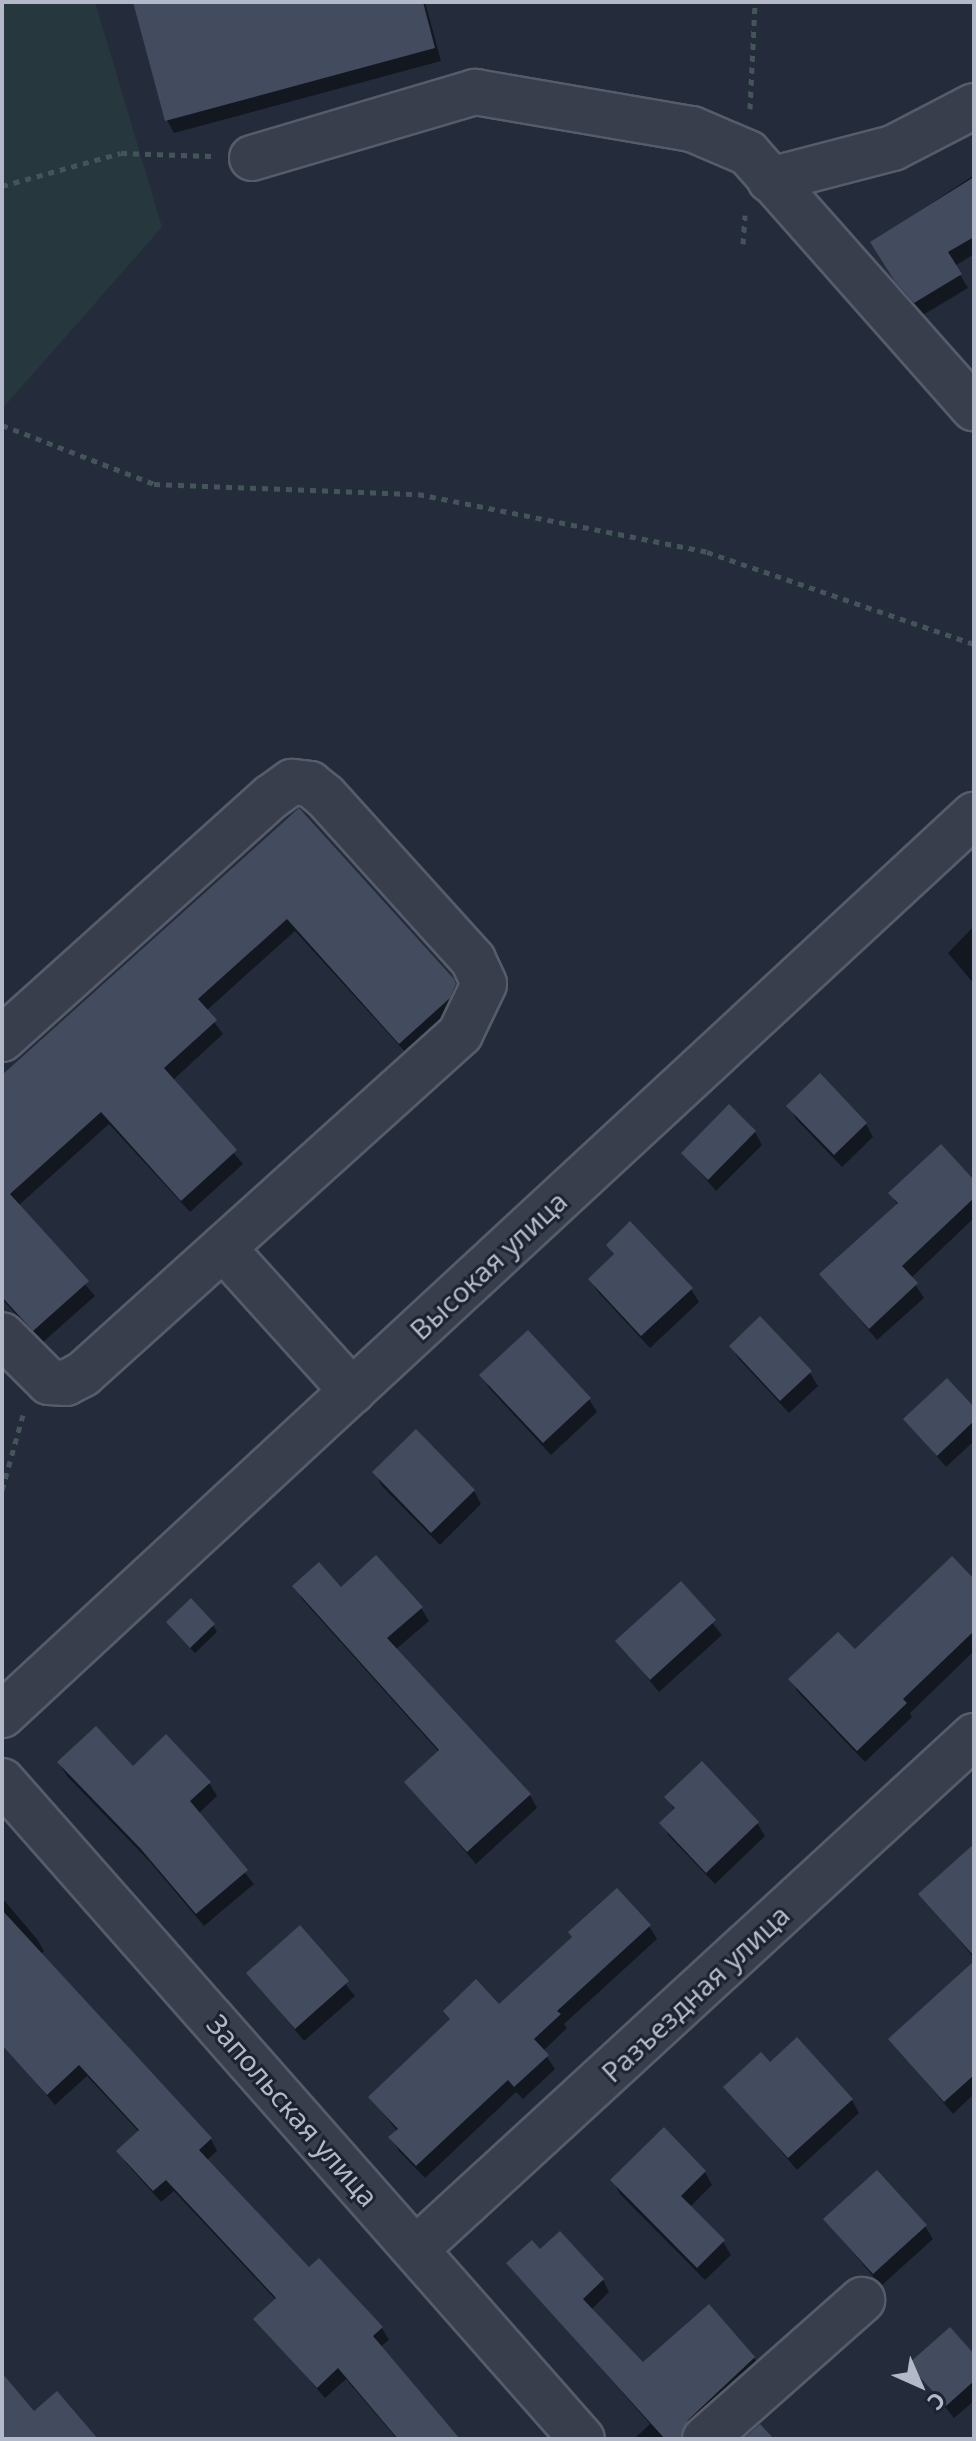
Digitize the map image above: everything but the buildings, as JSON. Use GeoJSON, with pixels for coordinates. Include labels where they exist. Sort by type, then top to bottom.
{"type":"FeatureCollection","features":[{"type":"Feature","properties":{"kind":"street"},"geometry":{"type":"LineString","coordinates":[[252,158],[475,92],[692,129],[748,153],[974,408]]}},
{"type":"Feature","properties":{"kind":"street"},"geometry":{"type":"LineString","coordinates":[[770,180],[893,148],[974,106]]}},
{"type":"Feature","properties":{"kind":"street"},"geometry":{"type":"LineString","coordinates":[[2,1039],[271,797],[292,782],[310,784],[325,796],[473,960],[484,984],[460,1034],[83,1374],[66,1383],[49,1382],[35,1372],[2,1335]]}},
{"type":"Feature","properties":{"kind":"street","name":"Высокая улица"},"geometry":{"type":"LineString","coordinates":[[2,1715],[974,815]]}},
{"type":"Feature","properties":{"kind":"street"},"geometry":{"type":"LineString","coordinates":[[223,1248],[352,1391]]}},
{"type":"Feature","properties":{"kind":"street","name":"Разъездная улица"},"geometry":{"type":"LineString","coordinates":[[416,2249],[974,1736]]}},
{"type":"Feature","properties":{"kind":"street","name":"Запольская улица"},"geometry":{"type":"LineString","coordinates":[[2,1781],[582,2439]]}},
{"type":"Feature","properties":{"kind":"street"},"geometry":{"type":"LineString","coordinates":[[705,2439],[862,2300]]}},
{"type":"Feature","properties":{"kind":"path"},"geometry":{"type":"LineString","coordinates":[[2,186],[121,153],[252,158]]}},
{"type":"Feature","properties":{"kind":"path"},"geometry":{"type":"LineString","coordinates":[[2,425],[154,484],[418,494],[707,552],[974,644]]}},
{"type":"Feature","properties":{"kind":"path"},"geometry":{"type":"LineString","coordinates":[[2,1490],[35,1372]]}},
{"type":"Feature","properties":{"kind":"shaded area"},"geometry":{"type":"Polygon","coordinates":[[[2,2],[95,2],[162,227],[2,409],[2,2]]]}}]}
